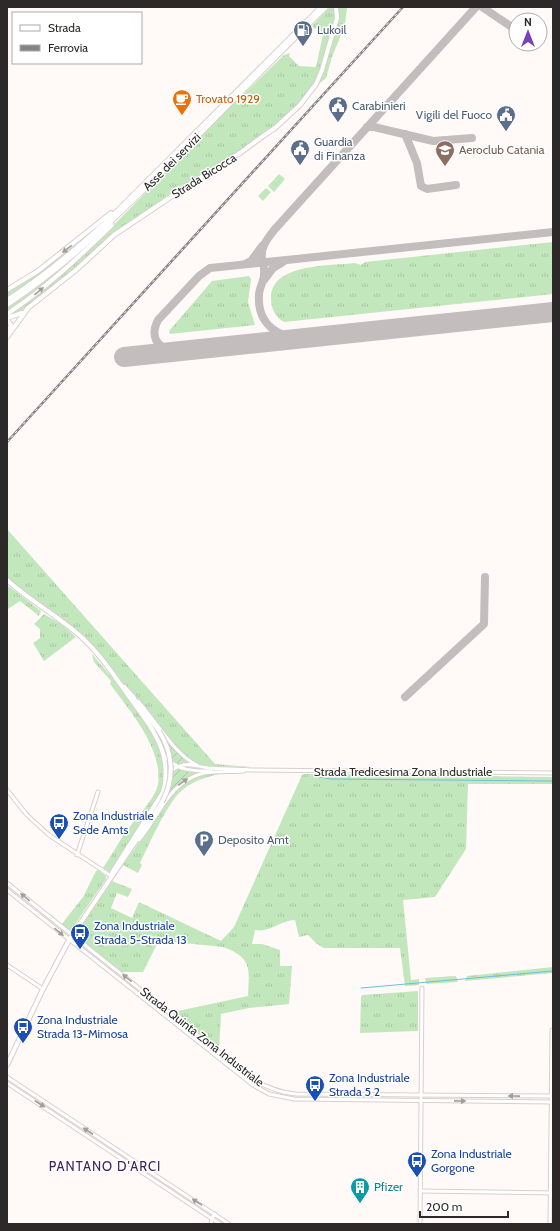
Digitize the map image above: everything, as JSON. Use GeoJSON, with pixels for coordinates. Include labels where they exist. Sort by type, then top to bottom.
{"type":"FeatureCollection","features":[{"type":"Feature","properties":{"kind":"main road","name":"Asse dei servizi"},"geometry":{"type":"LineString","coordinates":[[7,300],[49,271],[74,251],[140,188],[321,7]]}},
{"type":"Feature","properties":{"kind":"main road","name":"Asse dei servizi"},"geometry":{"type":"LineString","coordinates":[[7,305],[51,274],[76,254],[152,182],[326,7]]}},
{"type":"Feature","properties":{"kind":"main road","name":"Strada Bicocca"},"geometry":{"type":"LineString","coordinates":[[24,312],[76,270],[114,235],[190,184],[240,153],[287,118],[300,105],[316,84],[322,70],[337,18],[336,7]]}},
{"type":"Feature","properties":{"kind":"main road"},"geometry":{"type":"LineString","coordinates":[[7,314],[37,292],[77,258],[141,196],[152,182]]}},
{"type":"Feature","properties":{"kind":"main road"},"geometry":{"type":"LineString","coordinates":[[7,290],[38,271],[63,252],[140,188]]}},
{"type":"Feature","properties":{"kind":"main road"},"geometry":{"type":"LineString","coordinates":[[7,336],[11,325],[7,319],[24,312]]}},
{"type":"Feature","properties":{"kind":"main road"},"geometry":{"type":"LineString","coordinates":[[7,336],[24,312]]}},
{"type":"Feature","properties":{"kind":"main road"},"geometry":{"type":"LineString","coordinates":[[7,580],[24,595],[77,633],[93,650],[116,678],[152,731],[162,751],[165,769],[165,787],[160,799],[113,871],[112,876]]}},
{"type":"Feature","properties":{"kind":"main road"},"geometry":{"type":"LineString","coordinates":[[7,1065],[43,989],[69,940],[134,846],[162,802],[169,784],[171,763],[168,748],[159,731],[116,678]]}},
{"type":"Feature","properties":{"kind":"street"},"geometry":{"type":"LineString","coordinates":[[124,686],[143,707],[179,753],[190,762],[201,767]]}},
{"type":"Feature","properties":{"kind":"street"},"geometry":{"type":"LineString","coordinates":[[162,751],[167,759],[190,771],[237,772]]}},
{"type":"Feature","properties":{"kind":"street"},"geometry":{"type":"LineString","coordinates":[[165,787],[170,772],[178,766],[186,764],[201,767],[252,770]]}},
{"type":"Feature","properties":{"kind":"street"},"geometry":{"type":"LineString","coordinates":[[134,846],[171,794],[183,782],[205,773],[252,770]]}},
{"type":"Feature","properties":{"kind":"street","name":"Strada Tredicesima Zona Industriale"},"geometry":{"type":"LineString","coordinates":[[252,770],[553,773]]}},
{"type":"Feature","properties":{"kind":"street"},"geometry":{"type":"LineString","coordinates":[[7,790],[37,825],[77,855],[112,876]]}},
{"type":"Feature","properties":{"kind":"street"},"geometry":{"type":"LineString","coordinates":[[77,855],[98,792]]}},
{"type":"Feature","properties":{"kind":"street","name":"Strada Quinta Zona Industriale"},"geometry":{"type":"LineString","coordinates":[[7,883],[254,1080],[271,1089],[290,1094],[552,1096]]}},
{"type":"Feature","properties":{"kind":"street","name":"Strada Quinta Zona Industriale"},"geometry":{"type":"LineString","coordinates":[[7,890],[253,1085],[269,1094],[289,1099],[552,1102]]}},
{"type":"Feature","properties":{"kind":"street"},"geometry":{"type":"LineString","coordinates":[[78,926],[78,935],[82,943]]}},
{"type":"Feature","properties":{"kind":"street"},"geometry":{"type":"LineString","coordinates":[[7,965],[43,989]]}},
{"type":"Feature","properties":{"kind":"street"},"geometry":{"type":"LineString","coordinates":[[420,1224],[422,988]]}},
{"type":"Feature","properties":{"kind":"street"},"geometry":{"type":"LineString","coordinates":[[550,1224],[552,1193],[552,1030]]}},
{"type":"Feature","properties":{"kind":"street"},"geometry":{"type":"LineString","coordinates":[[7,1077],[229,1224]]}},
{"type":"Feature","properties":{"kind":"street"},"geometry":{"type":"LineString","coordinates":[[7,1083],[220,1224]]}},
{"type":"Feature","properties":{"kind":"street"},"geometry":{"type":"LineString","coordinates":[[289,1099],[290,1094]]}},
{"type":"Feature","properties":{"kind":"street"},"geometry":{"type":"LineString","coordinates":[[296,1094],[297,1099]]}},
{"type":"Feature","properties":{"kind":"street"},"geometry":{"type":"LineString","coordinates":[[97,1142],[100,1138]]}},
{"type":"Feature","properties":{"kind":"street"},"geometry":{"type":"LineString","coordinates":[[420,1192],[552,1193]]}},
{"type":"Feature","properties":{"kind":"street"},"geometry":{"type":"LineString","coordinates":[[211,1224],[212,1218],[215,1214]]}},
{"type":"Feature","properties":{"kind":"green space"},"geometry":{"type":"Polygon","coordinates":[[[330,7],[334,7],[334,22],[319,73],[315,82],[304,98],[290,113],[258,139],[172,193],[125,225],[59,282],[18,313],[7,316],[97,242],[225,112],[284,55],[290,53],[289,56],[299,66],[316,67],[323,34],[318,28],[315,29],[312,26],[330,7]]]}},
{"type":"Feature","properties":{"kind":"green space"},"geometry":{"type":"Polygon","coordinates":[[[338,7],[347,7],[345,25],[332,57],[326,78],[320,83],[319,82],[324,71],[338,21],[338,7]]]}},
{"type":"Feature","properties":{"kind":"green space"},"geometry":{"type":"Polygon","coordinates":[[[279,174],[285,179],[274,192],[268,186],[279,174]]]}},
{"type":"Feature","properties":{"kind":"green space"},"geometry":{"type":"Polygon","coordinates":[[[266,188],[271,192],[263,201],[258,196],[266,188]]]}},
{"type":"Feature","properties":{"kind":"green space"},"geometry":{"type":"Polygon","coordinates":[[[553,242],[553,294],[284,322],[276,316],[272,306],[271,299],[273,287],[280,279],[303,269],[317,266],[355,263],[361,265],[365,262],[553,242]]]}},
{"type":"Feature","properties":{"kind":"green space"},"geometry":{"type":"Polygon","coordinates":[[[76,246],[48,269],[7,298],[7,291],[40,272],[76,246]]]}},
{"type":"Feature","properties":{"kind":"green space"},"geometry":{"type":"Polygon","coordinates":[[[81,253],[40,288],[7,312],[7,308],[35,289],[81,253]]]}},
{"type":"Feature","properties":{"kind":"green space"},"geometry":{"type":"Polygon","coordinates":[[[249,276],[251,279],[248,302],[255,325],[170,334],[169,331],[212,281],[249,276]]]}},
{"type":"Feature","properties":{"kind":"green space"},"geometry":{"type":"Polygon","coordinates":[[[7,529],[215,764],[251,767],[200,766],[180,753],[85,637],[7,577],[7,529]]]}},
{"type":"Feature","properties":{"kind":"green space"},"geometry":{"type":"Polygon","coordinates":[[[7,585],[41,611],[39,616],[20,601],[8,609],[7,585]]]}},
{"type":"Feature","properties":{"kind":"green space"},"geometry":{"type":"Polygon","coordinates":[[[44,614],[61,624],[76,637],[44,661],[33,643],[40,638],[40,629],[34,624],[44,614]]]}},
{"type":"Feature","properties":{"kind":"green space"},"geometry":{"type":"Polygon","coordinates":[[[92,655],[117,684],[143,719],[154,738],[161,757],[164,775],[161,792],[157,800],[114,867],[109,872],[103,868],[124,834],[144,810],[153,796],[158,784],[158,770],[150,743],[143,730],[110,684],[111,681],[94,662],[92,655]]]}},
{"type":"Feature","properties":{"kind":"green space"},"geometry":{"type":"Polygon","coordinates":[[[141,711],[157,732],[161,731],[179,754],[193,765],[178,765],[166,757],[141,711]]]}},
{"type":"Feature","properties":{"kind":"green space"},"geometry":{"type":"Polygon","coordinates":[[[178,767],[189,772],[205,772],[182,782],[165,800],[171,787],[173,770],[178,767]]]}},
{"type":"Feature","properties":{"kind":"green space"},"geometry":{"type":"Polygon","coordinates":[[[206,774],[220,774],[198,780],[183,789],[173,800],[140,863],[142,865],[138,873],[123,865],[175,791],[189,781],[206,774]]]}},
{"type":"Feature","properties":{"kind":"green space"},"geometry":{"type":"Polygon","coordinates":[[[302,775],[553,777],[553,784],[468,784],[466,849],[435,897],[403,900],[411,980],[419,979],[419,985],[405,986],[400,948],[324,948],[317,944],[308,935],[299,937],[295,920],[285,922],[266,930],[255,930],[252,944],[262,944],[280,950],[280,966],[292,966],[289,1004],[249,1008],[221,1014],[219,1050],[173,1012],[248,996],[249,978],[247,966],[240,956],[223,947],[164,941],[157,944],[143,972],[122,972],[81,940],[79,930],[112,881],[132,889],[128,897],[117,893],[111,908],[132,918],[139,902],[221,941],[234,927],[302,775]]]}},
{"type":"Feature","properties":{"kind":"green space"},"geometry":{"type":"Polygon","coordinates":[[[98,870],[106,876],[106,879],[71,930],[67,930],[61,925],[83,897],[96,871],[98,870]]]}},
{"type":"Feature","properties":{"kind":"green space"},"geometry":{"type":"Polygon","coordinates":[[[553,967],[553,973],[465,981],[467,976],[553,967]]]}},
{"type":"Feature","properties":{"kind":"green space"},"geometry":{"type":"Polygon","coordinates":[[[456,976],[458,982],[426,984],[425,978],[456,976]]]}},
{"type":"Feature","properties":{"kind":"green space"},"geometry":{"type":"Polygon","coordinates":[[[418,991],[418,1031],[360,1033],[362,995],[418,991]]]}},
{"type":"Feature","properties":{"kind":"waterway"},"geometry":{"type":"LineString","coordinates":[[315,776],[330,779],[553,781]]}},
{"type":"Feature","properties":{"kind":"waterway"},"geometry":{"type":"LineString","coordinates":[[361,988],[553,971]]}},
{"type":"Feature","properties":{"kind":"taxiway"},"geometry":{"type":"LineString","coordinates":[[308,338],[298,338],[280,333],[273,329],[262,315],[259,306],[259,295],[264,277],[262,251],[265,243],[275,229],[476,7]]}},
{"type":"Feature","properties":{"kind":"taxiway"},"geometry":{"type":"LineString","coordinates":[[482,7],[508,25]]}},
{"type":"Feature","properties":{"kind":"taxiway"},"geometry":{"type":"LineString","coordinates":[[367,127],[374,127],[433,141],[472,138]]}},
{"type":"Feature","properties":{"kind":"taxiway"},"geometry":{"type":"LineString","coordinates":[[405,134],[417,163],[421,186],[427,189],[456,185]]}},
{"type":"Feature","properties":{"kind":"taxiway"},"geometry":{"type":"LineString","coordinates":[[173,352],[162,347],[156,340],[155,331],[158,320],[199,276],[210,268],[553,232]]}},
{"type":"Feature","properties":{"kind":"taxiway"},"geometry":{"type":"LineString","coordinates":[[245,264],[251,261],[262,246]]}},
{"type":"Feature","properties":{"kind":"taxiway"},"geometry":{"type":"LineString","coordinates":[[264,280],[273,268],[283,262]]}},
{"type":"Feature","properties":{"kind":"taxiway"},"geometry":{"type":"LineString","coordinates":[[405,697],[484,624],[485,577]]}},
{"type":"Feature","properties":{"kind":"runway"},"geometry":{"type":"LineString","coordinates":[[124,357],[553,312]]}},
{"type":"Feature","properties":{"kind":"railway"},"geometry":{"type":"LineString","coordinates":[[7,442],[403,7]]}},
{"type":"Feature","properties":{"kind":"place","name":"Lukoil"},"geometry":{"type":"Point","coordinates":[303,47]}},
{"type":"Feature","properties":{"kind":"place","name":"Trovato 1929"},"geometry":{"type":"Point","coordinates":[182,116]}},
{"type":"Feature","properties":{"kind":"place","name":"Carabinieri"},"geometry":{"type":"Point","coordinates":[338,123]}},
{"type":"Feature","properties":{"kind":"place","name":"Vigili del Fuoco"},"geometry":{"type":"Point","coordinates":[506,132]}},
{"type":"Feature","properties":{"kind":"place","name":"Guardia di Finanza"},"geometry":{"type":"Point","coordinates":[300,166]}},
{"type":"Feature","properties":{"kind":"place","name":"Aeroclub Catania"},"geometry":{"type":"Point","coordinates":[445,167]}},
{"type":"Feature","properties":{"kind":"place","name":"Zona Industriale Sede Amts"},"geometry":{"type":"Point","coordinates":[59,840]}},
{"type":"Feature","properties":{"kind":"place","name":"Deposito Amt"},"geometry":{"type":"Point","coordinates":[204,857]}},
{"type":"Feature","properties":{"kind":"place","name":"Zona Industriale Strada 5-Strada 13"},"geometry":{"type":"Point","coordinates":[80,950]}},
{"type":"Feature","properties":{"kind":"place","name":"Zona Industriale Strada 13-Mimosa"},"geometry":{"type":"Point","coordinates":[23,1044]}},
{"type":"Feature","properties":{"kind":"place","name":"Zona Industriale Strada 5 2"},"geometry":{"type":"Point","coordinates":[315,1102]}},
{"type":"Feature","properties":{"kind":"place","name":"Zona Industriale Gorgone"},"geometry":{"type":"Point","coordinates":[417,1178]}},
{"type":"Feature","properties":{"kind":"place","name":"Pfizer"},"geometry":{"type":"Point","coordinates":[360,1204]}},
{"type":"Feature","properties":{"kind":"district","name":"PANTANO D'ARCI"},"geometry":{"type":"Point","coordinates":[105,1166]}}]}
